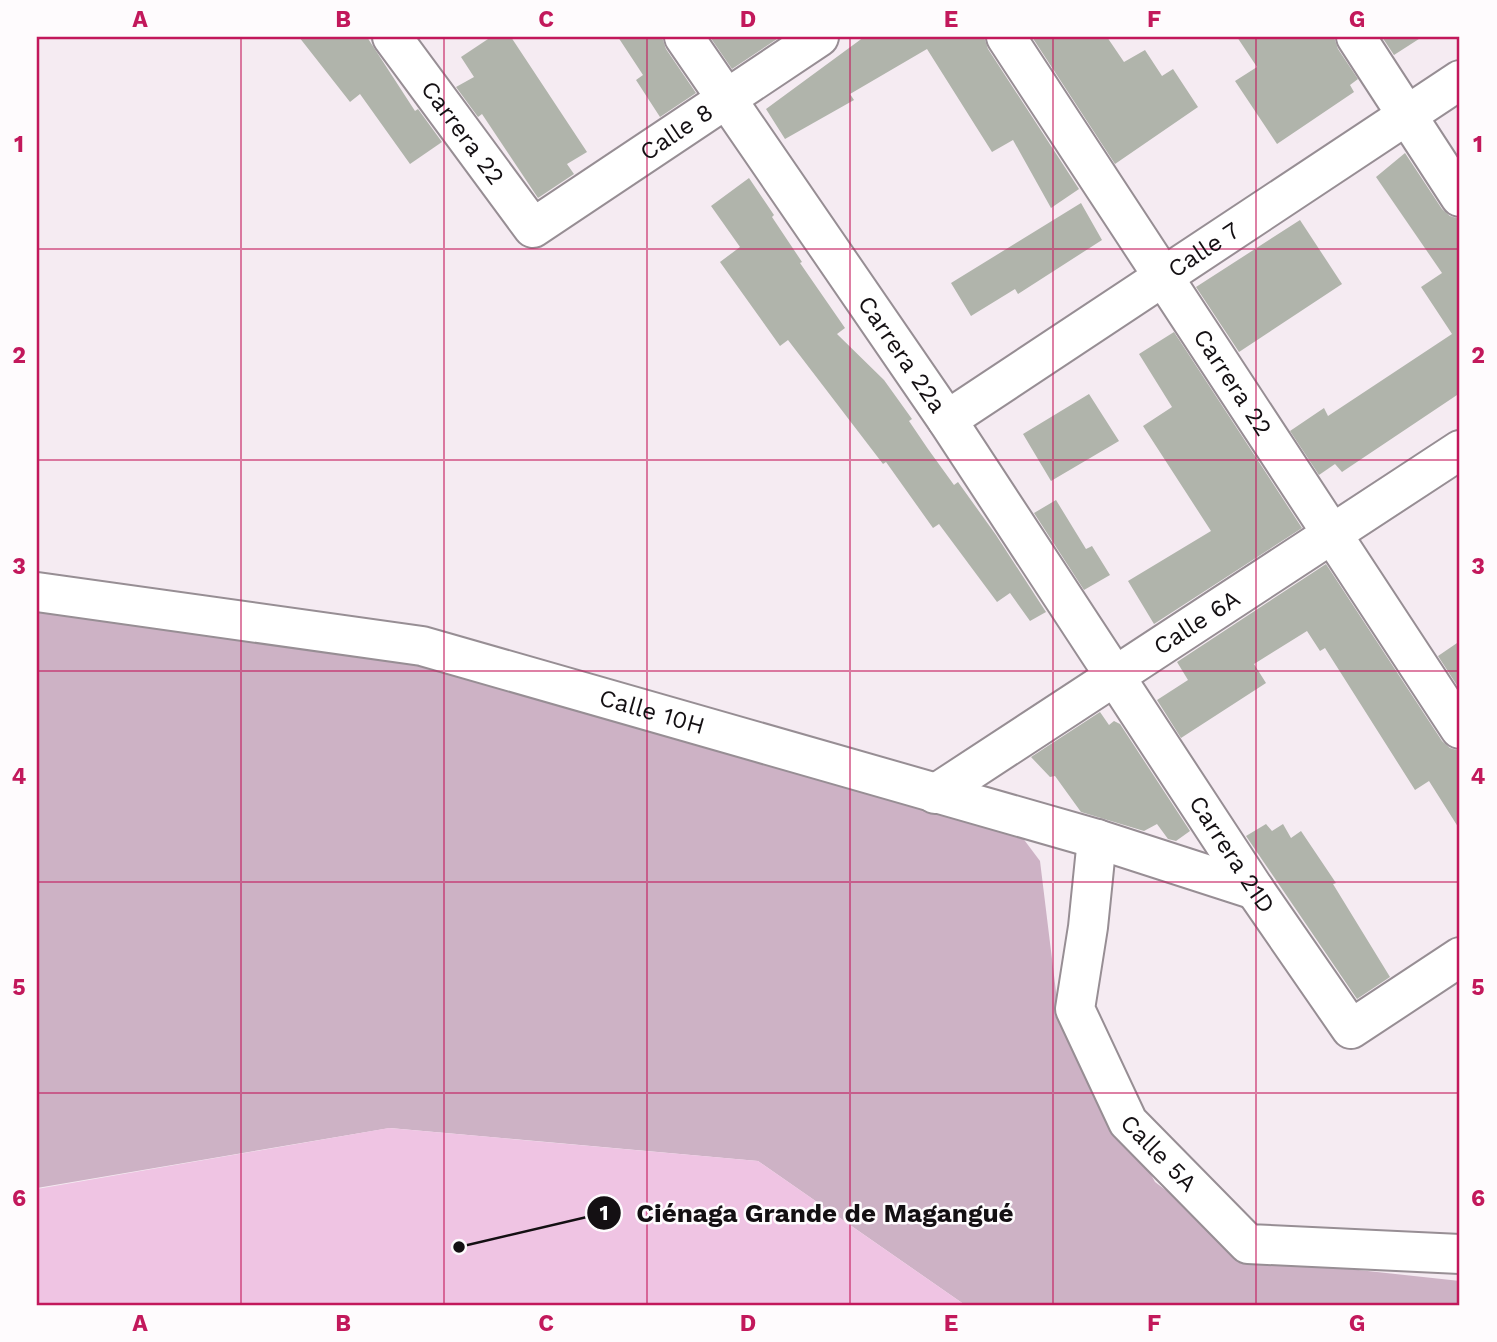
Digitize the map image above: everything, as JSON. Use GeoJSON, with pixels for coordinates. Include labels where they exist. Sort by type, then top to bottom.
{"type":"FeatureCollection","features":[{"type":"Feature","properties":{"kind":"street","name":"Carrera 22"},"geometry":{"type":"LineString","coordinates":[[392,37],[533,228]]}},
{"type":"Feature","properties":{"kind":"street","name":"Carrera 22a"},"geometry":{"type":"LineString","coordinates":[[684,37],[947,420],[1116,676]]}},
{"type":"Feature","properties":{"kind":"street","name":"Calle 8"},"geometry":{"type":"LineString","coordinates":[[533,228],[820,37]]}},
{"type":"Feature","properties":{"kind":"street","name":"Carrera 22"},"geometry":{"type":"LineString","coordinates":[[1006,37],[1460,729]]}},
{"type":"Feature","properties":{"kind":"street"},"geometry":{"type":"LineString","coordinates":[[1356,37],[1460,197]]}},
{"type":"Feature","properties":{"kind":"street","name":"Calle 7"},"geometry":{"type":"LineString","coordinates":[[947,420],[1460,80]]}},
{"type":"Feature","properties":{"kind":"street","name":"Calle 6A"},"geometry":{"type":"LineString","coordinates":[[935,794],[1460,450]]}},
{"type":"Feature","properties":{"kind":"street","name":"Calle 10H"},"geometry":{"type":"LineString","coordinates":[[37,593],[422,646],[1097,839],[1255,890]]}},
{"type":"Feature","properties":{"kind":"street","name":"Carrera 21D"},"geometry":{"type":"LineString","coordinates":[[1116,676],[1255,890],[1351,1029],[1460,957]]}},
{"type":"Feature","properties":{"kind":"street","name":"Calle 5A"},"geometry":{"type":"LineString","coordinates":[[1097,839],[1088,927],[1075,1009],[1128,1122],[1248,1244],[1460,1254]]}},
{"type":"Feature","properties":{"kind":"shaded area"},"geometry":{"type":"Polygon","coordinates":[[[37,608],[417,658],[1019,833],[1040,861],[1057,1000],[1155,1182],[1257,1259],[1460,1281],[1460,1305],[965,1305],[758,1161],[390,1128],[37,1188],[37,608]]]}},
{"type":"Feature","properties":{"kind":"shaded area"},"geometry":{"type":"Polygon","coordinates":[[[389,1128],[758,1161],[965,1305],[37,1305],[37,1189],[389,1128]]]}},
{"type":"Feature","properties":{"kind":"building"},"geometry":{"type":"Polygon","coordinates":[[[299,37],[367,37],[415,111],[418,109],[442,142],[410,164],[360,94],[350,102],[299,37]]]}},
{"type":"Feature","properties":{"kind":"building"},"geometry":{"type":"Polygon","coordinates":[[[491,37],[511,37],[587,152],[567,164],[574,174],[538,198],[482,114],[478,117],[456,87],[474,77],[461,57],[491,37]]]}},
{"type":"Feature","properties":{"kind":"building"},"geometry":{"type":"Polygon","coordinates":[[[618,37],[662,37],[666,49],[696,93],[660,117],[636,80],[643,75],[618,37]]]}},
{"type":"Feature","properties":{"kind":"building"},"geometry":{"type":"Polygon","coordinates":[[[710,37],[780,37],[732,69],[710,37]]]}},
{"type":"Feature","properties":{"kind":"building"},"geometry":{"type":"Polygon","coordinates":[[[864,37],[984,37],[988,49],[1079,189],[1051,208],[1013,140],[992,152],[927,49],[850,94],[854,100],[785,139],[766,109],[864,37]]]}},
{"type":"Feature","properties":{"kind":"building"},"geometry":{"type":"Polygon","coordinates":[[[1032,37],[1107,37],[1124,62],[1145,50],[1162,76],[1173,69],[1198,107],[1115,164],[1032,37]]]}},
{"type":"Feature","properties":{"kind":"building"},"geometry":{"type":"Polygon","coordinates":[[[1237,37],[1334,37],[1338,49],[1358,79],[1350,85],[1354,92],[1277,144],[1235,81],[1257,67],[1237,37]]]}},
{"type":"Feature","properties":{"kind":"building"},"geometry":{"type":"Polygon","coordinates":[[[1382,37],[1422,37],[1394,55],[1382,37]]]}},
{"type":"Feature","properties":{"kind":"building"},"geometry":{"type":"Polygon","coordinates":[[[1405,153],[1442,209],[1450,216],[1460,219],[1460,393],[1342,472],[1335,464],[1319,475],[1290,431],[1324,408],[1328,416],[1452,334],[1421,287],[1442,273],[1376,177],[1405,153]]]}},
{"type":"Feature","properties":{"kind":"building"},"geometry":{"type":"Polygon","coordinates":[[[749,178],[774,215],[772,217],[802,262],[800,263],[845,328],[837,334],[884,380],[912,419],[909,421],[928,449],[954,485],[958,482],[1046,612],[1030,621],[1010,593],[997,602],[939,524],[933,528],[886,462],[883,464],[788,340],[780,346],[720,262],[740,247],[711,206],[749,178]]]}},
{"type":"Feature","properties":{"kind":"building"},"geometry":{"type":"Polygon","coordinates":[[[1081,203],[1102,240],[1018,294],[1015,289],[971,316],[951,283],[1081,203]]]}},
{"type":"Feature","properties":{"kind":"building"},"geometry":{"type":"Polygon","coordinates":[[[1300,220],[1342,284],[1239,352],[1196,287],[1300,220]]]}},
{"type":"Feature","properties":{"kind":"building"},"geometry":{"type":"Polygon","coordinates":[[[1174,332],[1302,528],[1154,624],[1128,581],[1211,531],[1143,426],[1172,407],[1139,354],[1174,332]]]}},
{"type":"Feature","properties":{"kind":"building"},"geometry":{"type":"Polygon","coordinates":[[[1089,394],[1119,441],[1051,481],[1023,434],[1089,394]]]}},
{"type":"Feature","properties":{"kind":"building"},"geometry":{"type":"Polygon","coordinates":[[[1056,500],[1086,549],[1092,546],[1110,575],[1084,590],[1034,513],[1056,500]]]}},
{"type":"Feature","properties":{"kind":"building"},"geometry":{"type":"Polygon","coordinates":[[[1326,564],[1442,741],[1450,748],[1460,751],[1460,830],[1429,781],[1415,790],[1325,648],[1320,651],[1307,631],[1254,664],[1266,683],[1181,738],[1157,700],[1188,680],[1177,662],[1326,564]]]}},
{"type":"Feature","properties":{"kind":"building"},"geometry":{"type":"Polygon","coordinates":[[[1460,641],[1460,690],[1438,656],[1460,641]]]}},
{"type":"Feature","properties":{"kind":"building"},"geometry":{"type":"Polygon","coordinates":[[[1100,712],[1109,725],[1114,721],[1120,724],[1190,831],[1176,841],[1168,839],[1157,824],[1144,831],[1081,812],[1055,776],[1050,777],[1031,757],[1100,712]]]}},
{"type":"Feature","properties":{"kind":"building"},"geometry":{"type":"Polygon","coordinates":[[[1266,824],[1272,831],[1283,824],[1291,838],[1301,831],[1336,883],[1333,884],[1390,977],[1357,999],[1246,836],[1266,824]]]}},
{"type":"Feature","properties":{"kind":"place","name":"Ciénaga Grande de Magangué"},"geometry":{"type":"Point","coordinates":[459,1247]}}]}
